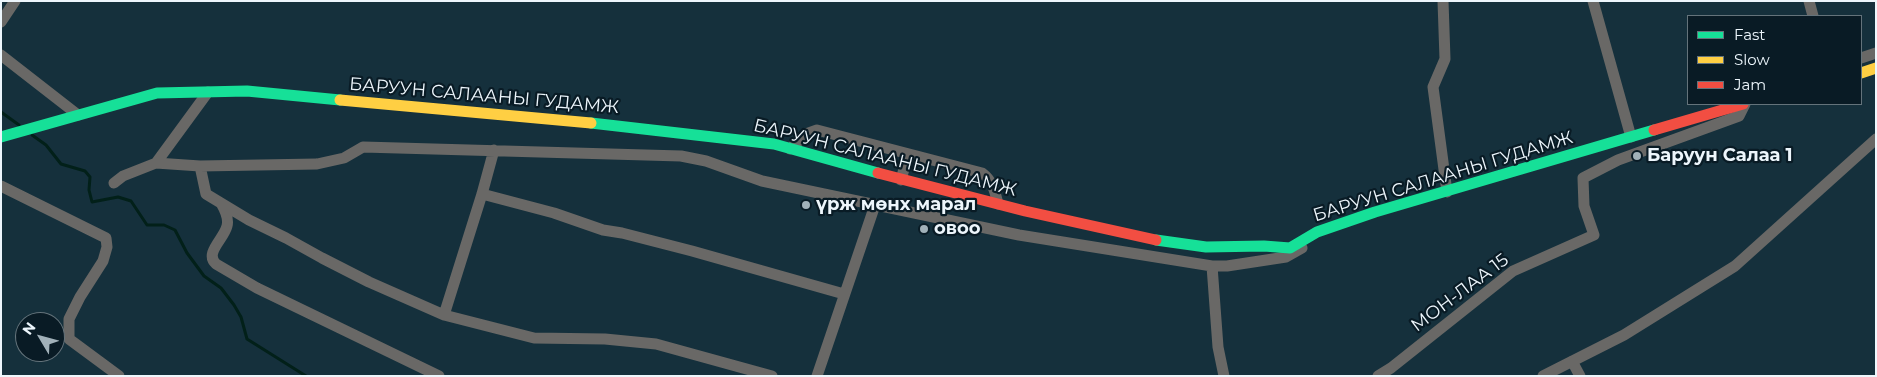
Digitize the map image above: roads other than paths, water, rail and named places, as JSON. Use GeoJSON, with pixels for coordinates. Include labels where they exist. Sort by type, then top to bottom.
{"type":"FeatureCollection","features":[{"type":"Feature","properties":{"kind":"main road"},"geometry":{"type":"LineString","coordinates":[[1862,72],[1876,68]]}},
{"type":"Feature","properties":{"kind":"main road","name":"БАРУУН САЛААНЫ ГУДАМЖ"},"geometry":{"type":"LineString","coordinates":[[1,137],[157,93],[247,91],[647,128],[774,144],[900,180],[1155,240],[1206,247],[1264,246],[1290,248],[1317,232],[1346,222],[1741,105]]}},
{"type":"Feature","properties":{"kind":"street"},"geometry":{"type":"LineString","coordinates":[[1,22],[15,1]]}},
{"type":"Feature","properties":{"kind":"street"},"geometry":{"type":"LineString","coordinates":[[1443,1],[1445,59],[1433,86],[1447,192]]}},
{"type":"Feature","properties":{"kind":"street"},"geometry":{"type":"LineString","coordinates":[[1594,1],[1631,137]]}},
{"type":"Feature","properties":{"kind":"street"},"geometry":{"type":"LineString","coordinates":[[1809,1],[1813,15]]}},
{"type":"Feature","properties":{"kind":"street"},"geometry":{"type":"LineString","coordinates":[[1862,58],[1876,53]]}},
{"type":"Feature","properties":{"kind":"street"},"geometry":{"type":"LineString","coordinates":[[1,55],[78,115]]}},
{"type":"Feature","properties":{"kind":"street"},"geometry":{"type":"LineString","coordinates":[[156,163],[208,92]]}},
{"type":"Feature","properties":{"kind":"street","name":"МОН-ЛАА 15"},"geometry":{"type":"LineString","coordinates":[[1378,376],[1391,368],[1513,272],[1594,235],[1584,206],[1583,178],[1618,160],[1739,116],[1744,105]]}},
{"type":"Feature","properties":{"kind":"street"},"geometry":{"type":"LineString","coordinates":[[790,148],[806,134],[817,130],[982,173],[988,178],[993,187],[998,204]]}},
{"type":"Feature","properties":{"kind":"street"},"geometry":{"type":"LineString","coordinates":[[1543,376],[1624,335],[1735,266],[1876,139]]}},
{"type":"Feature","properties":{"kind":"street"},"geometry":{"type":"LineString","coordinates":[[114,183],[124,176],[156,163],[200,166],[317,164],[344,158],[363,147],[681,156],[706,161],[762,181],[1030,237],[1212,266],[1227,266],[1286,257],[1346,222]]}},
{"type":"Feature","properties":{"kind":"street"},"geometry":{"type":"LineString","coordinates":[[444,315],[494,150]]}},
{"type":"Feature","properties":{"kind":"street"},"geometry":{"type":"LineString","coordinates":[[900,180],[908,154]]}},
{"type":"Feature","properties":{"kind":"street"},"geometry":{"type":"LineString","coordinates":[[200,166],[206,194],[221,204],[361,278],[444,315],[534,338],[605,339],[656,344],[772,376]]}},
{"type":"Feature","properties":{"kind":"street"},"geometry":{"type":"LineString","coordinates":[[1,186],[106,238],[107,247],[103,260],[69,319],[69,339],[119,376]]}},
{"type":"Feature","properties":{"kind":"street"},"geometry":{"type":"LineString","coordinates":[[482,194],[554,213],[603,230],[622,233],[844,294]]}},
{"type":"Feature","properties":{"kind":"street"},"geometry":{"type":"LineString","coordinates":[[221,204],[225,210],[227,227],[212,255],[212,261],[257,288],[439,376]]}},
{"type":"Feature","properties":{"kind":"street"},"geometry":{"type":"LineString","coordinates":[[817,376],[875,204]]}},
{"type":"Feature","properties":{"kind":"street"},"geometry":{"type":"LineString","coordinates":[[1212,266],[1218,347],[1224,376]]}},
{"type":"Feature","properties":{"kind":"street"},"geometry":{"type":"LineString","coordinates":[[1572,361],[1580,376]]}},
{"type":"Feature","properties":{"kind":"waterway"},"geometry":{"type":"LineString","coordinates":[[1,112],[19,125]]}},
{"type":"Feature","properties":{"kind":"waterway"},"geometry":{"type":"LineString","coordinates":[[32,135],[46,145],[61,164],[85,171],[90,177],[89,190],[92,202],[118,197],[131,201],[147,225],[164,225],[175,230],[187,253],[204,276],[221,288],[234,305],[241,317],[247,339],[306,376]]}},
{"type":"Feature","properties":{"kind":"place","name":"Баруун Салаа 1"},"geometry":{"type":"Point","coordinates":[1637,156]}},
{"type":"Feature","properties":{"kind":"place","name":"үрж мөнх марал"},"geometry":{"type":"Point","coordinates":[806,205]}},
{"type":"Feature","properties":{"kind":"place","name":"овоо"},"geometry":{"type":"Point","coordinates":[924,229]}}]}
